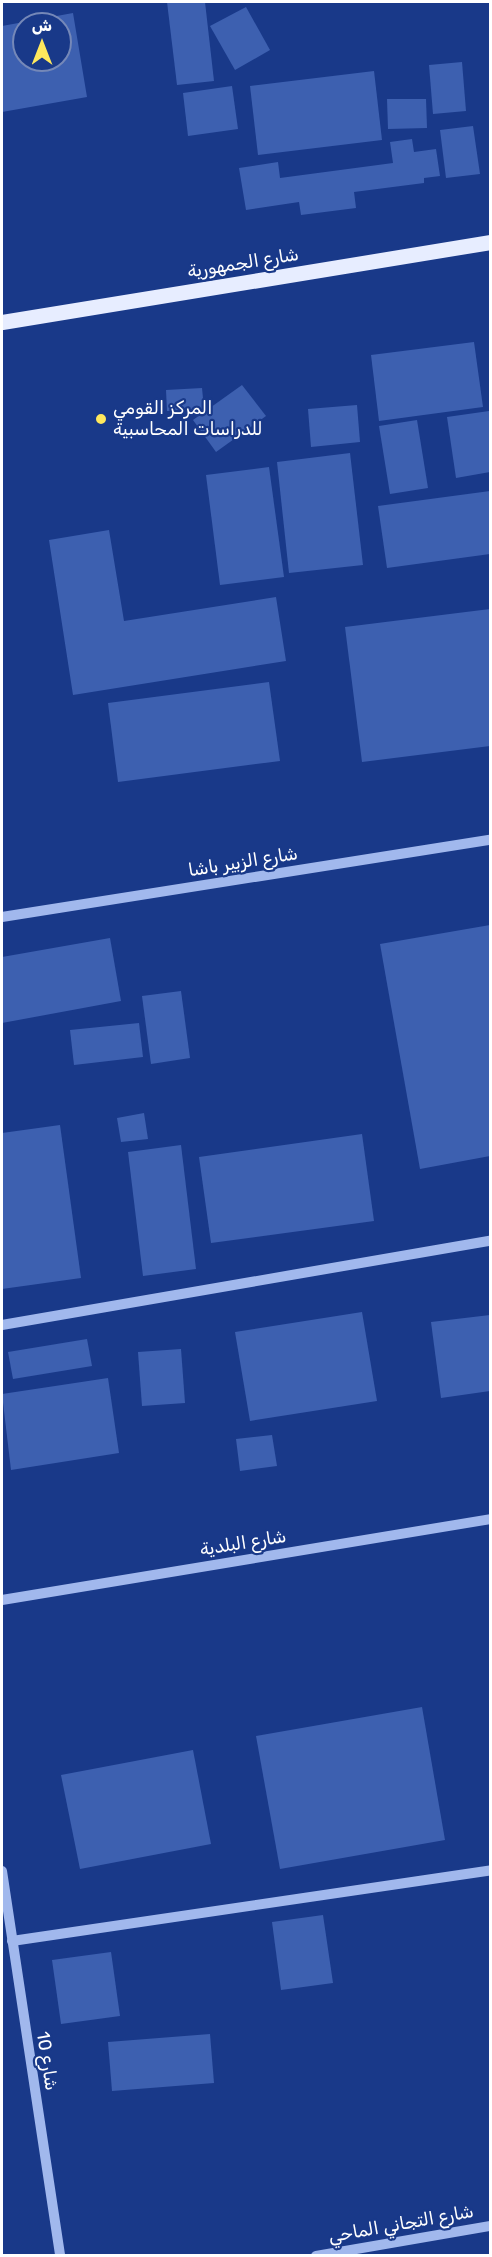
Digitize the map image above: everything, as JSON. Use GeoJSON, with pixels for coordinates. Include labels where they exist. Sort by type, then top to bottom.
{"type":"FeatureCollection","features":[{"type":"Feature","properties":{"kind":"main road","name":"شارع الجمهورية"},"geometry":{"type":"LineString","coordinates":[[2,322],[490,242]]}},
{"type":"Feature","properties":{"kind":"street","name":"شارع الزبير باشا"},"geometry":{"type":"LineString","coordinates":[[2,917],[490,840]]}},
{"type":"Feature","properties":{"kind":"street"},"geometry":{"type":"LineString","coordinates":[[2,1325],[490,1241]]}},
{"type":"Feature","properties":{"kind":"street","name":"شارع البلدية"},"geometry":{"type":"LineString","coordinates":[[2,1600],[490,1519]]}},
{"type":"Feature","properties":{"kind":"street"},"geometry":{"type":"LineString","coordinates":[[12,1941],[490,1870]]}},
{"type":"Feature","properties":{"kind":"street","name":"شارع 10"},"geometry":{"type":"LineString","coordinates":[[2,1871],[60,2256]]}},
{"type":"Feature","properties":{"kind":"street","name":"شارع التجاني الماحي"},"geometry":{"type":"LineString","coordinates":[[316,2256],[490,2226]]}},
{"type":"Feature","properties":{"kind":"building"},"geometry":{"type":"Polygon","coordinates":[[[167,2],[205,2],[214,81],[177,85],[167,2]]]}},
{"type":"Feature","properties":{"kind":"building"},"geometry":{"type":"Polygon","coordinates":[[[246,7],[270,50],[235,70],[210,26],[246,7]]]}},
{"type":"Feature","properties":{"kind":"building"},"geometry":{"type":"Polygon","coordinates":[[[73,13],[87,97],[2,112],[2,26],[12,24],[12,72],[72,72],[73,13]]]}},
{"type":"Feature","properties":{"kind":"building"},"geometry":{"type":"Polygon","coordinates":[[[462,62],[466,111],[433,114],[429,65],[462,62]]]}},
{"type":"Feature","properties":{"kind":"building"},"geometry":{"type":"Polygon","coordinates":[[[374,71],[382,140],[258,155],[250,86],[374,71]]]}},
{"type":"Feature","properties":{"kind":"building"},"geometry":{"type":"Polygon","coordinates":[[[232,86],[238,129],[188,136],[183,93],[232,86]]]}},
{"type":"Feature","properties":{"kind":"building"},"geometry":{"type":"Polygon","coordinates":[[[387,99],[426,99],[427,128],[388,129],[387,99]]]}},
{"type":"Feature","properties":{"kind":"building"},"geometry":{"type":"Polygon","coordinates":[[[473,126],[480,174],[446,178],[440,130],[473,126]]]}},
{"type":"Feature","properties":{"kind":"building"},"geometry":{"type":"Polygon","coordinates":[[[412,139],[414,152],[436,149],[440,176],[424,178],[424,183],[354,192],[356,208],[301,215],[299,202],[246,210],[239,168],[278,162],[280,178],[393,163],[390,142],[412,139]]]}},
{"type":"Feature","properties":{"kind":"building"},"geometry":{"type":"Polygon","coordinates":[[[474,342],[483,407],[379,421],[371,355],[474,342]]]}},
{"type":"Feature","properties":{"kind":"building"},"geometry":{"type":"Polygon","coordinates":[[[242,385],[266,416],[216,452],[193,420],[242,385]]]}},
{"type":"Feature","properties":{"kind":"building"},"geometry":{"type":"Polygon","coordinates":[[[202,388],[204,409],[167,411],[166,390],[202,388]]]}},
{"type":"Feature","properties":{"kind":"building"},"geometry":{"type":"Polygon","coordinates":[[[357,405],[360,442],[311,447],[308,409],[357,405]]]}},
{"type":"Feature","properties":{"kind":"building"},"geometry":{"type":"Polygon","coordinates":[[[489,411],[490,472],[456,478],[447,417],[489,411]]]}},
{"type":"Feature","properties":{"kind":"building"},"geometry":{"type":"Polygon","coordinates":[[[417,420],[428,488],[390,494],[379,426],[417,420]]]}},
{"type":"Feature","properties":{"kind":"building"},"geometry":{"type":"Polygon","coordinates":[[[350,453],[363,565],[289,573],[277,462],[350,453]]]}},
{"type":"Feature","properties":{"kind":"building"},"geometry":{"type":"Polygon","coordinates":[[[269,467],[284,577],[220,585],[206,475],[269,467]]]}},
{"type":"Feature","properties":{"kind":"building"},"geometry":{"type":"Polygon","coordinates":[[[490,491],[490,554],[387,568],[378,506],[490,491]]]}},
{"type":"Feature","properties":{"kind":"building"},"geometry":{"type":"Polygon","coordinates":[[[109,530],[124,621],[276,597],[286,661],[73,695],[49,540],[109,530]]]}},
{"type":"Feature","properties":{"kind":"building"},"geometry":{"type":"Polygon","coordinates":[[[490,609],[490,746],[362,762],[345,627],[490,609]]]}},
{"type":"Feature","properties":{"kind":"building"},"geometry":{"type":"Polygon","coordinates":[[[269,682],[280,761],[118,782],[108,703],[269,682]]]}},
{"type":"Feature","properties":{"kind":"building"},"geometry":{"type":"Polygon","coordinates":[[[490,925],[490,1156],[420,1169],[380,944],[490,925]]]}},
{"type":"Feature","properties":{"kind":"building"},"geometry":{"type":"Polygon","coordinates":[[[110,938],[121,1001],[2,1023],[2,957],[110,938]]]}},
{"type":"Feature","properties":{"kind":"building"},"geometry":{"type":"Polygon","coordinates":[[[181,991],[190,1058],[151,1064],[142,996],[181,991]]]}},
{"type":"Feature","properties":{"kind":"building"},"geometry":{"type":"Polygon","coordinates":[[[139,1023],[143,1057],[74,1065],[70,1030],[139,1023]]]}},
{"type":"Feature","properties":{"kind":"building"},"geometry":{"type":"Polygon","coordinates":[[[144,1113],[148,1139],[121,1142],[117,1118],[144,1113]]]}},
{"type":"Feature","properties":{"kind":"building"},"geometry":{"type":"Polygon","coordinates":[[[60,1125],[81,1278],[2,1289],[2,1133],[60,1125]]]}},
{"type":"Feature","properties":{"kind":"building"},"geometry":{"type":"Polygon","coordinates":[[[362,1134],[374,1221],[211,1243],[199,1157],[362,1134]]]}},
{"type":"Feature","properties":{"kind":"building"},"geometry":{"type":"Polygon","coordinates":[[[181,1145],[196,1269],[143,1276],[128,1152],[181,1145]]]}},
{"type":"Feature","properties":{"kind":"building"},"geometry":{"type":"Polygon","coordinates":[[[362,1312],[377,1401],[250,1421],[235,1332],[362,1312]]]}},
{"type":"Feature","properties":{"kind":"building"},"geometry":{"type":"Polygon","coordinates":[[[490,1315],[490,1391],[441,1398],[431,1322],[490,1315]]]}},
{"type":"Feature","properties":{"kind":"building"},"geometry":{"type":"Polygon","coordinates":[[[87,1339],[92,1366],[13,1379],[8,1352],[87,1339]]]}},
{"type":"Feature","properties":{"kind":"building"},"geometry":{"type":"Polygon","coordinates":[[[181,1349],[185,1403],[142,1406],[138,1352],[181,1349]]]}},
{"type":"Feature","properties":{"kind":"building"},"geometry":{"type":"Polygon","coordinates":[[[108,1378],[119,1453],[11,1470],[2,1394],[108,1378]]]}},
{"type":"Feature","properties":{"kind":"building"},"geometry":{"type":"Polygon","coordinates":[[[272,1435],[277,1466],[240,1471],[236,1439],[272,1435]]]}},
{"type":"Feature","properties":{"kind":"building"},"geometry":{"type":"Polygon","coordinates":[[[422,1707],[445,1840],[280,1869],[256,1736],[422,1707]]]}},
{"type":"Feature","properties":{"kind":"building"},"geometry":{"type":"Polygon","coordinates":[[[193,1750],[211,1844],[80,1869],[61,1775],[193,1750]]]}},
{"type":"Feature","properties":{"kind":"building"},"geometry":{"type":"Polygon","coordinates":[[[323,1915],[333,1983],[281,1990],[272,1922],[323,1915]]]}},
{"type":"Feature","properties":{"kind":"building"},"geometry":{"type":"Polygon","coordinates":[[[111,1952],[120,2016],[61,2024],[52,1960],[111,1952]]]}},
{"type":"Feature","properties":{"kind":"building"},"geometry":{"type":"Polygon","coordinates":[[[210,2034],[214,2083],[112,2091],[108,2042],[210,2034]]]}},
{"type":"Feature","properties":{"kind":"place","name":"المركز القومي للدراسات المحاسبية"},"geometry":{"type":"Point","coordinates":[101,419]}}]}
